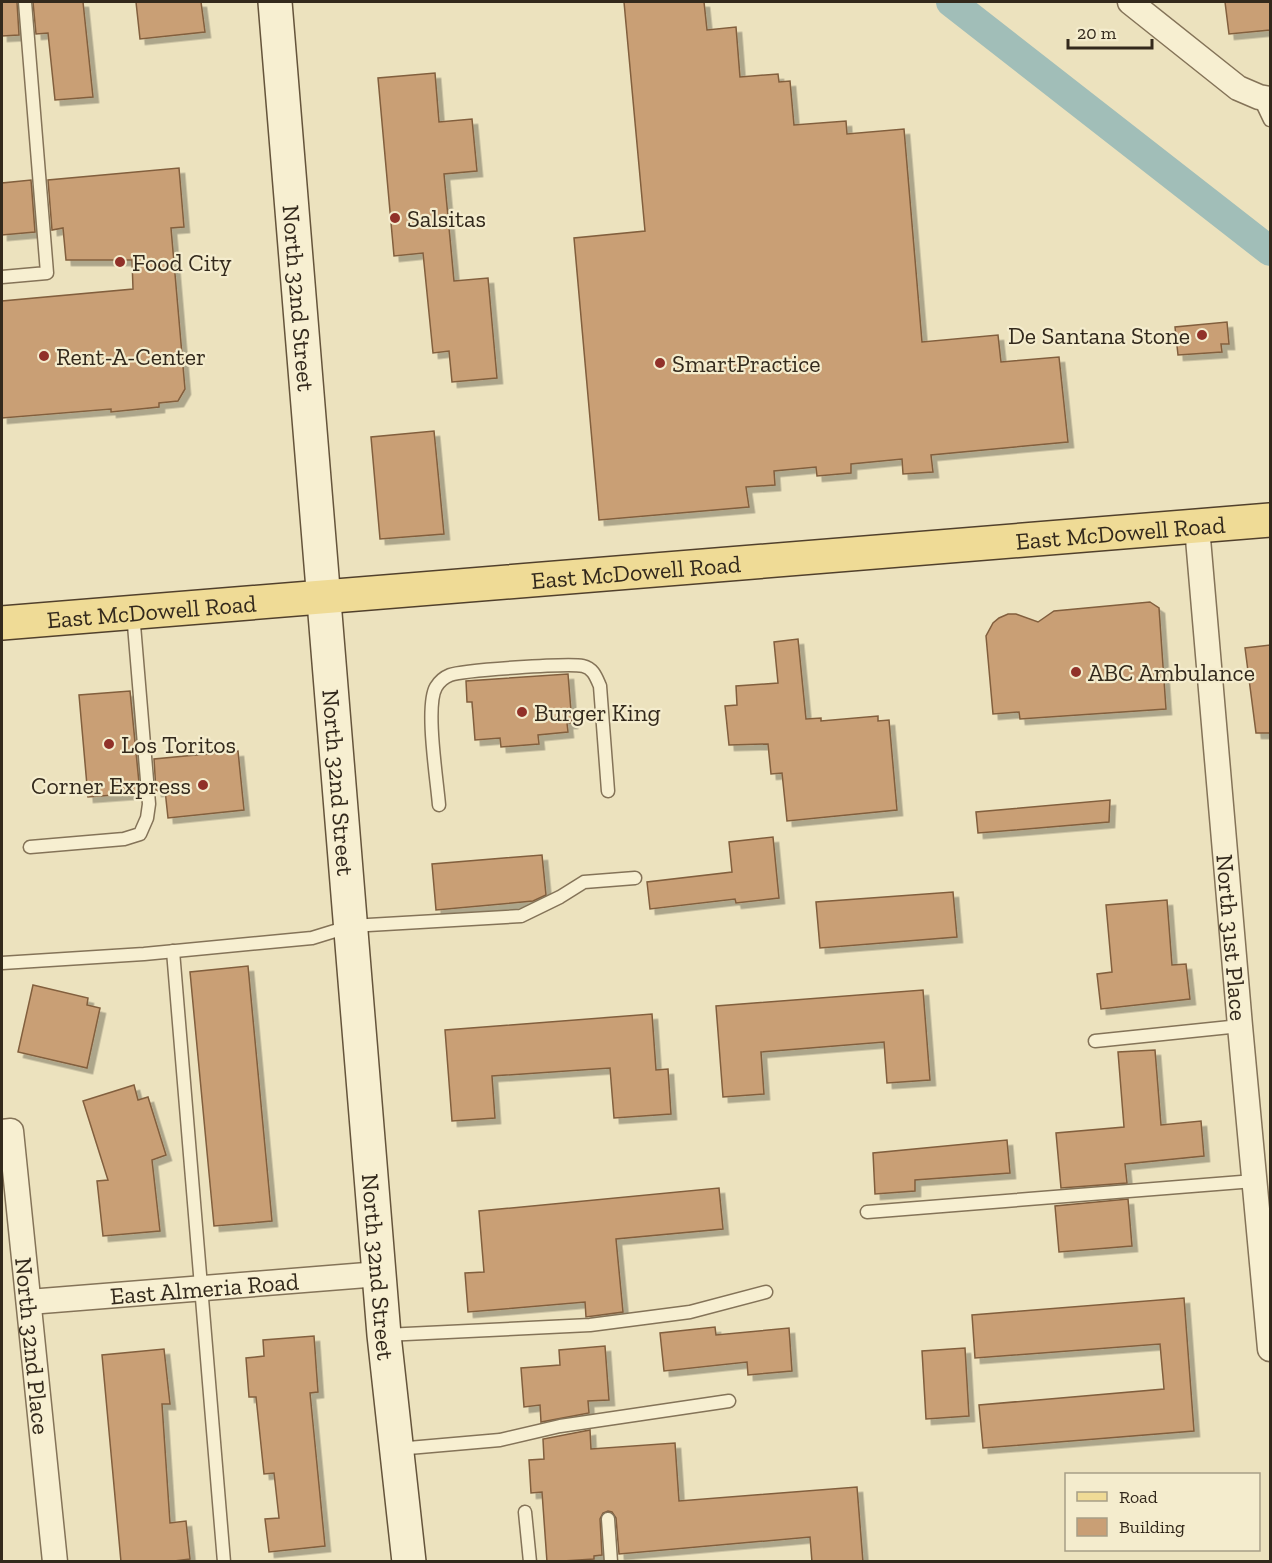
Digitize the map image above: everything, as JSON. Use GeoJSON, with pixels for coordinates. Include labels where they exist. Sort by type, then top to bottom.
{"type":"FeatureCollection","features":[{"type":"Feature","properties":{"kind":"main road","name":"North 32nd Street"},"geometry":{"type":"LineString","coordinates":[[275,2],[384,1335],[409,1562]]}},
{"type":"Feature","properties":{"kind":"main road","name":"East McDowell Road"},"geometry":{"type":"LineString","coordinates":[[2,623],[1270,520]]}},
{"type":"Feature","properties":{"kind":"street"},"geometry":{"type":"LineString","coordinates":[[1130,2],[1238,88],[1265,98]]}},
{"type":"Feature","properties":{"kind":"street","name":"North 31st Place"},"geometry":{"type":"LineString","coordinates":[[1197,526],[1270,1349]]}},
{"type":"Feature","properties":{"kind":"street","name":"North 32nd Place"},"geometry":{"type":"LineString","coordinates":[[6,1131],[29,1302],[54,1562]]}},
{"type":"Feature","properties":{"kind":"street","name":"East Almeria Road"},"geometry":{"type":"LineString","coordinates":[[29,1302],[379,1274]]}},
{"type":"Feature","properties":{"kind":"lane"},"geometry":{"type":"LineString","coordinates":[[2,277],[47,273],[25,2]]}},
{"type":"Feature","properties":{"kind":"lane"},"geometry":{"type":"LineString","coordinates":[[1265,98],[1270,120]]}},
{"type":"Feature","properties":{"kind":"lane"},"geometry":{"type":"LineString","coordinates":[[30,847],[124,839],[140,834],[147,818],[148,804],[132,612]]}},
{"type":"Feature","properties":{"kind":"lane"},"geometry":{"type":"LineString","coordinates":[[439,805],[432,716],[433,694],[437,684],[449,675],[466,672],[584,666],[594,673],[600,686],[608,791]]}},
{"type":"Feature","properties":{"kind":"lane"},"geometry":{"type":"LineString","coordinates":[[2,963],[312,938],[351,927],[521,916],[560,897],[584,882],[635,878]]}},
{"type":"Feature","properties":{"kind":"lane"},"geometry":{"type":"LineString","coordinates":[[173,951],[224,1562]]}},
{"type":"Feature","properties":{"kind":"lane"},"geometry":{"type":"LineString","coordinates":[[1095,1041],[1240,1026]]}},
{"type":"Feature","properties":{"kind":"lane"},"geometry":{"type":"LineString","coordinates":[[867,1212],[1254,1180]]}},
{"type":"Feature","properties":{"kind":"lane"},"geometry":{"type":"LineString","coordinates":[[384,1335],[590,1324],[690,1312],[766,1292]]}},
{"type":"Feature","properties":{"kind":"lane"},"geometry":{"type":"LineString","coordinates":[[396,1449],[500,1440],[560,1426],[729,1401]]}},
{"type":"Feature","properties":{"kind":"lane"},"geometry":{"type":"LineString","coordinates":[[525,1512],[530,1562]]}},
{"type":"Feature","properties":{"kind":"lane"},"geometry":{"type":"LineString","coordinates":[[608,1519],[611,1562]]}},
{"type":"Feature","properties":{"kind":"building"},"geometry":{"type":"Polygon","coordinates":[[[2,2],[17,2],[19,35],[2,36],[2,2]]]}},
{"type":"Feature","properties":{"kind":"building"},"geometry":{"type":"Polygon","coordinates":[[[33,2],[83,2],[93,97],[55,100],[48,33],[36,34],[33,2]]]}},
{"type":"Feature","properties":{"kind":"building"},"geometry":{"type":"Polygon","coordinates":[[[136,2],[201,2],[205,32],[140,39],[136,2]]]}},
{"type":"Feature","properties":{"kind":"building"},"geometry":{"type":"Polygon","coordinates":[[[624,2],[704,2],[707,30],[736,27],[740,77],[778,74],[779,82],[790,81],[794,125],[846,121],[847,134],[904,129],[922,342],[998,335],[1001,362],[1059,357],[1068,442],[931,455],[933,472],[903,474],[902,459],[851,464],[851,473],[817,476],[816,467],[774,471],[775,485],[746,487],[749,507],[599,520],[574,238],[645,231],[624,2]]]}},
{"type":"Feature","properties":{"kind":"building"},"geometry":{"type":"Polygon","coordinates":[[[1225,2],[1270,2],[1270,30],[1229,34],[1225,2]]]}},
{"type":"Feature","properties":{"kind":"building"},"geometry":{"type":"Polygon","coordinates":[[[435,73],[439,122],[472,119],[477,171],[444,174],[454,281],[488,278],[497,378],[452,382],[449,351],[433,353],[423,253],[394,256],[378,78],[435,73]]]}},
{"type":"Feature","properties":{"kind":"building","name":"Food City"},"geometry":{"type":"Polygon","coordinates":[[[179,168],[184,227],[171,228],[185,389],[178,401],[159,403],[159,407],[111,412],[111,409],[2,418],[2,301],[133,289],[132,260],[66,260],[63,228],[52,230],[48,180],[179,168]]]}},
{"type":"Feature","properties":{"kind":"building"},"geometry":{"type":"Polygon","coordinates":[[[31,180],[35,232],[2,235],[2,183],[31,180]]]}},
{"type":"Feature","properties":{"kind":"building","name":"De Santana Stone"},"geometry":{"type":"Polygon","coordinates":[[[1227,322],[1229,344],[1221,344],[1222,352],[1178,355],[1175,327],[1227,322]]]}},
{"type":"Feature","properties":{"kind":"building"},"geometry":{"type":"Polygon","coordinates":[[[434,431],[444,534],[380,539],[371,437],[434,431]]]}},
{"type":"Feature","properties":{"kind":"building","name":"ABC Ambulance"},"geometry":{"type":"Polygon","coordinates":[[[1150,602],[1159,608],[1166,709],[1020,719],[1019,712],[993,714],[986,636],[993,623],[999,618],[1008,614],[1016,614],[1038,622],[1054,611],[1150,602]]]}},
{"type":"Feature","properties":{"kind":"building"},"geometry":{"type":"Polygon","coordinates":[[[798,639],[806,719],[821,718],[821,721],[878,716],[878,721],[889,720],[897,810],[787,821],[782,773],[771,774],[768,744],[729,745],[725,706],[737,705],[736,686],[778,683],[774,642],[798,639]]]}},
{"type":"Feature","properties":{"kind":"building"},"geometry":{"type":"Polygon","coordinates":[[[1270,645],[1270,733],[1256,733],[1245,648],[1270,645]]]}},
{"type":"Feature","properties":{"kind":"building","name":"Burger King"},"geometry":{"type":"Polygon","coordinates":[[[568,674],[572,723],[567,723],[568,732],[538,735],[539,744],[501,747],[500,738],[475,740],[472,702],[467,702],[466,681],[568,674]]]}},
{"type":"Feature","properties":{"kind":"building","name":"Los Toritos"},"geometry":{"type":"Polygon","coordinates":[[[130,691],[140,793],[88,797],[79,695],[130,691]]]}},
{"type":"Feature","properties":{"kind":"building","name":"Corner Express"},"geometry":{"type":"Polygon","coordinates":[[[238,751],[244,810],[168,818],[165,790],[156,791],[154,759],[238,751]]]}},
{"type":"Feature","properties":{"kind":"building"},"geometry":{"type":"Polygon","coordinates":[[[1110,800],[1109,822],[978,833],[976,812],[1110,800]]]}},
{"type":"Feature","properties":{"kind":"building"},"geometry":{"type":"Polygon","coordinates":[[[773,837],[779,898],[736,903],[735,899],[650,909],[647,882],[732,872],[729,842],[773,837]]]}},
{"type":"Feature","properties":{"kind":"building"},"geometry":{"type":"Polygon","coordinates":[[[542,855],[546,895],[533,901],[436,910],[432,864],[542,855]]]}},
{"type":"Feature","properties":{"kind":"building"},"geometry":{"type":"Polygon","coordinates":[[[953,892],[957,937],[820,948],[816,902],[953,892]]]}},
{"type":"Feature","properties":{"kind":"building"},"geometry":{"type":"Polygon","coordinates":[[[1167,900],[1172,965],[1186,964],[1190,999],[1101,1009],[1097,974],[1112,972],[1106,905],[1167,900]]]}},
{"type":"Feature","properties":{"kind":"building"},"geometry":{"type":"Polygon","coordinates":[[[248,966],[272,1221],[214,1226],[190,972],[248,966]]]}},
{"type":"Feature","properties":{"kind":"building"},"geometry":{"type":"Polygon","coordinates":[[[33,985],[88,998],[87,1005],[100,1008],[87,1068],[18,1052],[33,985]]]}},
{"type":"Feature","properties":{"kind":"building"},"geometry":{"type":"Polygon","coordinates":[[[923,990],[930,1080],[887,1083],[884,1042],[761,1052],[764,1094],[723,1097],[716,1006],[923,990]]]}},
{"type":"Feature","properties":{"kind":"building"},"geometry":{"type":"Polygon","coordinates":[[[652,1014],[656,1070],[668,1069],[671,1114],[614,1118],[610,1068],[492,1076],[495,1118],[452,1121],[445,1030],[652,1014]]]}},
{"type":"Feature","properties":{"kind":"building"},"geometry":{"type":"Polygon","coordinates":[[[1155,1050],[1161,1125],[1201,1121],[1204,1156],[1125,1164],[1127,1183],[1061,1188],[1056,1133],[1124,1127],[1118,1052],[1155,1050]]]}},
{"type":"Feature","properties":{"kind":"building"},"geometry":{"type":"Polygon","coordinates":[[[134,1085],[138,1100],[148,1097],[166,1155],[152,1160],[160,1231],[103,1236],[97,1181],[108,1180],[83,1101],[134,1085]]]}},
{"type":"Feature","properties":{"kind":"building"},"geometry":{"type":"Polygon","coordinates":[[[1007,1140],[1010,1173],[915,1180],[915,1191],[875,1194],[873,1153],[1007,1140]]]}},
{"type":"Feature","properties":{"kind":"building"},"geometry":{"type":"Polygon","coordinates":[[[719,1188],[723,1229],[616,1239],[623,1312],[586,1317],[585,1302],[468,1312],[465,1273],[484,1272],[479,1211],[719,1188]]]}},
{"type":"Feature","properties":{"kind":"building"},"geometry":{"type":"Polygon","coordinates":[[[1128,1199],[1132,1246],[1059,1252],[1055,1206],[1128,1199]]]}},
{"type":"Feature","properties":{"kind":"building"},"geometry":{"type":"Polygon","coordinates":[[[1184,1298],[1194,1431],[983,1448],[979,1405],[1164,1389],[1160,1344],[975,1358],[972,1315],[1184,1298]]]}},
{"type":"Feature","properties":{"kind":"building"},"geometry":{"type":"Polygon","coordinates":[[[715,1327],[716,1335],[789,1328],[792,1371],[748,1375],[747,1362],[664,1371],[660,1333],[715,1327]]]}},
{"type":"Feature","properties":{"kind":"building"},"geometry":{"type":"Polygon","coordinates":[[[314,1336],[318,1392],[310,1393],[325,1546],[269,1552],[265,1519],[279,1518],[274,1473],[264,1474],[256,1397],[249,1397],[246,1358],[264,1356],[263,1340],[314,1336]]]}},
{"type":"Feature","properties":{"kind":"building"},"geometry":{"type":"Polygon","coordinates":[[[605,1346],[609,1400],[588,1401],[589,1413],[541,1422],[540,1405],[524,1407],[521,1368],[560,1365],[559,1350],[605,1346]]]}},
{"type":"Feature","properties":{"kind":"building"},"geometry":{"type":"Polygon","coordinates":[[[965,1348],[969,1416],[926,1419],[922,1351],[965,1348]]]}},
{"type":"Feature","properties":{"kind":"building"},"geometry":{"type":"Polygon","coordinates":[[[164,1349],[170,1404],[162,1404],[170,1523],[186,1521],[190,1559],[166,1562],[121,1562],[102,1355],[164,1349]]]}},
{"type":"Feature","properties":{"kind":"building"},"geometry":{"type":"Polygon","coordinates":[[[590,1430],[591,1449],[675,1443],[679,1501],[857,1487],[863,1562],[812,1562],[810,1537],[619,1554],[616,1518],[612,1512],[608,1511],[603,1513],[600,1519],[602,1555],[594,1556],[594,1559],[547,1562],[542,1492],[531,1493],[529,1460],[544,1459],[543,1439],[590,1430]]]}},
{"type":"Feature","properties":{"kind":"waterway"},"geometry":{"type":"LineString","coordinates":[[951,2],[1270,251]]}},
{"type":"Feature","properties":{"kind":"place","name":"Salsitas"},"geometry":{"type":"Point","coordinates":[395,218]}},
{"type":"Feature","properties":{"kind":"place","name":"Food City"},"geometry":{"type":"Point","coordinates":[120,262]}},
{"type":"Feature","properties":{"kind":"place","name":"De Santana Stone"},"geometry":{"type":"Point","coordinates":[1202,335]}},
{"type":"Feature","properties":{"kind":"place","name":"Rent-A-Center"},"geometry":{"type":"Point","coordinates":[44,356]}},
{"type":"Feature","properties":{"kind":"place","name":"SmartPractice"},"geometry":{"type":"Point","coordinates":[660,363]}},
{"type":"Feature","properties":{"kind":"place","name":"ABC Ambulance"},"geometry":{"type":"Point","coordinates":[1076,672]}},
{"type":"Feature","properties":{"kind":"place","name":"Burger King"},"geometry":{"type":"Point","coordinates":[522,712]}},
{"type":"Feature","properties":{"kind":"place","name":"Los Toritos"},"geometry":{"type":"Point","coordinates":[109,744]}},
{"type":"Feature","properties":{"kind":"place","name":"Corner Express"},"geometry":{"type":"Point","coordinates":[203,785]}}]}
